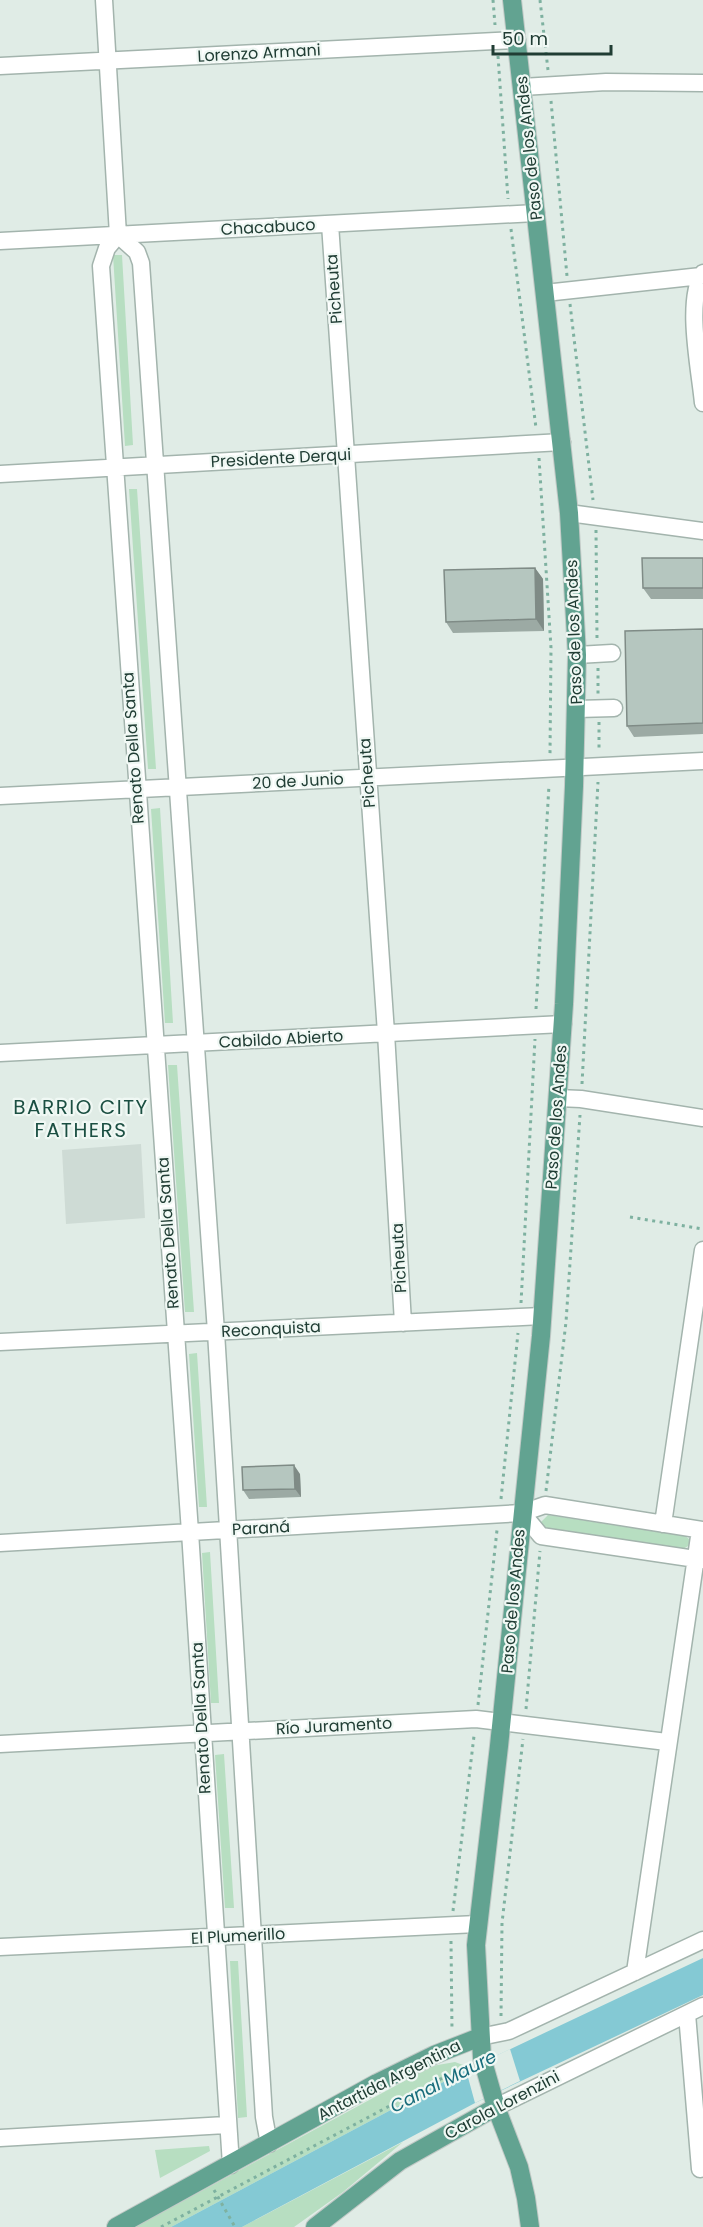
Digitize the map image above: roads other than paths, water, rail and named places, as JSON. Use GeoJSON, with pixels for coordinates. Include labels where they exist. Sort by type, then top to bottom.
{"type":"FeatureCollection","features":[{"type":"Feature","properties":{"kind":"main road","name":"Paso de los Andes"},"geometry":{"type":"LineString","coordinates":[[512,0],[562,442],[569,513],[577,655],[575,767],[563,1024],[542,1316],[502,1721],[477,1924],[480,2037],[483,2060],[494,2101],[519,2167],[530,2227]]}},
{"type":"Feature","properties":{"kind":"main road","name":"Antartida Argentina"},"geometry":{"type":"LineString","coordinates":[[116,2227],[415,2063],[480,2037]]}},
{"type":"Feature","properties":{"kind":"main road","name":"Carola Lorenzini"},"geometry":{"type":"LineString","coordinates":[[315,2227],[400,2161],[494,2101]]}},
{"type":"Feature","properties":{"kind":"street"},"geometry":{"type":"LineString","coordinates":[[104,0],[118,235],[137,252],[141,264],[216,1332],[264,2117],[268,2144]]}},
{"type":"Feature","properties":{"kind":"street","name":"Lorenzo Armani"},"geometry":{"type":"LineString","coordinates":[[0,66],[517,40]]}},
{"type":"Feature","properties":{"kind":"street"},"geometry":{"type":"LineString","coordinates":[[522,87],[606,82],[703,83]]}},
{"type":"Feature","properties":{"kind":"street","name":"Chacabuco"},"geometry":{"type":"LineString","coordinates":[[0,241],[536,213]]}},
{"type":"Feature","properties":{"kind":"street","name":"Picheuta"},"geometry":{"type":"LineString","coordinates":[[330,224],[386,1033],[403,1323]]}},
{"type":"Feature","properties":{"kind":"street","name":"Renato Della Santa"},"geometry":{"type":"LineString","coordinates":[[118,235],[107,248],[101,266],[190,1532],[226,2124],[231,2165]]}},
{"type":"Feature","properties":{"kind":"street"},"geometry":{"type":"LineString","coordinates":[[545,293],[702,274],[695,308],[703,403]]}},
{"type":"Feature","properties":{"kind":"street","name":"Presidente Derqui"},"geometry":{"type":"LineString","coordinates":[[0,474],[562,442]]}},
{"type":"Feature","properties":{"kind":"street"},"geometry":{"type":"LineString","coordinates":[[569,513],[703,531]]}},
{"type":"Feature","properties":{"kind":"street"},"geometry":{"type":"LineString","coordinates":[[577,655],[612,653]]}},
{"type":"Feature","properties":{"kind":"street"},"geometry":{"type":"LineString","coordinates":[[577,710],[614,708]]}},
{"type":"Feature","properties":{"kind":"street","name":"20 de Junio"},"geometry":{"type":"LineString","coordinates":[[0,796],[703,760]]}},
{"type":"Feature","properties":{"kind":"street","name":"Cabildo Abierto"},"geometry":{"type":"LineString","coordinates":[[0,1053],[563,1024]]}},
{"type":"Feature","properties":{"kind":"street"},"geometry":{"type":"LineString","coordinates":[[558,1098],[581,1099],[703,1118]]}},
{"type":"Feature","properties":{"kind":"street"},"geometry":{"type":"LineString","coordinates":[[663,1524],[703,1250]]}},
{"type":"Feature","properties":{"kind":"street","name":"Reconquista"},"geometry":{"type":"LineString","coordinates":[[0,1342],[542,1316]]}},
{"type":"Feature","properties":{"kind":"street","name":"Paraná"},"geometry":{"type":"LineString","coordinates":[[0,1543],[522,1513],[544,1505],[701,1530]]}},
{"type":"Feature","properties":{"kind":"street"},"geometry":{"type":"LineString","coordinates":[[522,1513],[541,1536],[699,1559]]}},
{"type":"Feature","properties":{"kind":"street"},"geometry":{"type":"LineString","coordinates":[[635,1972],[667,1742],[699,1559],[701,1530]]}},
{"type":"Feature","properties":{"kind":"street","name":"Río Juramento"},"geometry":{"type":"LineString","coordinates":[[0,1744],[476,1719],[667,1742]]}},
{"type":"Feature","properties":{"kind":"street","name":"El Plumerillo"},"geometry":{"type":"LineString","coordinates":[[0,1947],[477,1924]]}},
{"type":"Feature","properties":{"kind":"street","name":"Antartida Argentina"},"geometry":{"type":"LineString","coordinates":[[480,2037],[509,2031],[703,1940]]}},
{"type":"Feature","properties":{"kind":"street","name":"Carola Lorenzini"},"geometry":{"type":"LineString","coordinates":[[494,2101],[703,2006]]}},
{"type":"Feature","properties":{"kind":"street"},"geometry":{"type":"LineString","coordinates":[[687,2014],[700,2169]]}},
{"type":"Feature","properties":{"kind":"street"},"geometry":{"type":"LineString","coordinates":[[0,2138],[226,2124]]}},
{"type":"Feature","properties":{"kind":"water"},"geometry":{"type":"Polygon","coordinates":[[[703,1958],[703,1995],[475,2103],[242,2227],[171,2227],[466,2070],[703,1958]]]}},
{"type":"Feature","properties":{"kind":"district","name":"BARRIO CITY FATHERS"},"geometry":{"type":"Point","coordinates":[81,1118]}},
{"type":"Feature","properties":{"kind":"water label","name":"Canal Maure"},"geometry":{"type":"Point","coordinates":[443,2081]}}]}
